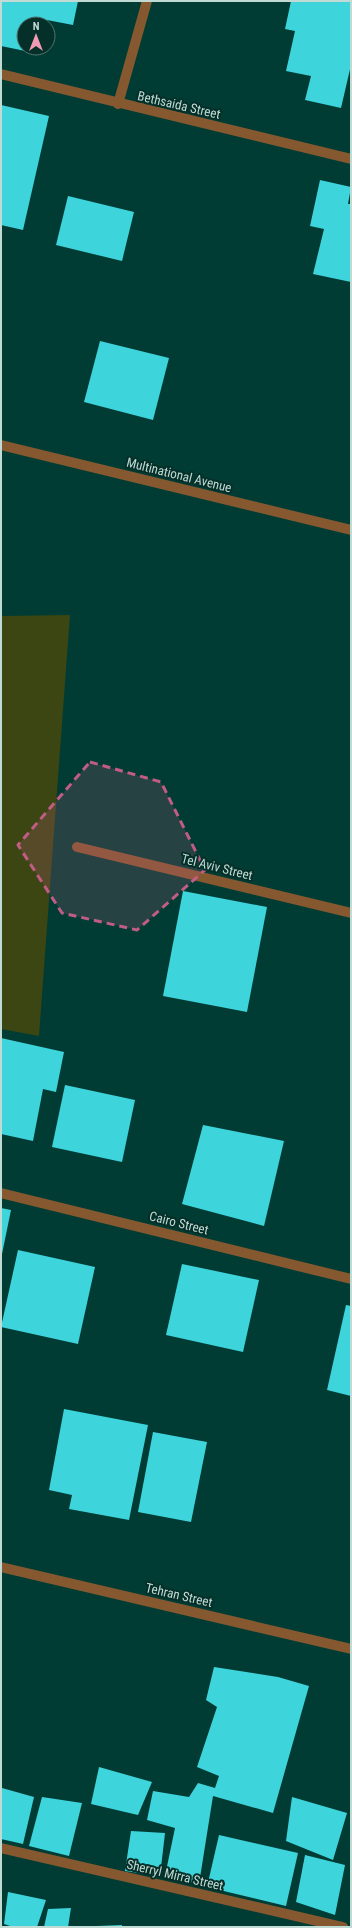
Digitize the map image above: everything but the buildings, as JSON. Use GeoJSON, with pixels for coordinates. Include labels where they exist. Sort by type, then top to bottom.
{"type":"FeatureCollection","features":[{"type":"Feature","properties":{"kind":"street"},"geometry":{"type":"LineString","coordinates":[[118,104],[147,1]]}},
{"type":"Feature","properties":{"kind":"street","name":"Bethsaida Street"},"geometry":{"type":"LineString","coordinates":[[1,74],[118,104],[351,159]]}},
{"type":"Feature","properties":{"kind":"street","name":"Multinational Avenue"},"geometry":{"type":"LineString","coordinates":[[1,445],[351,530]]}},
{"type":"Feature","properties":{"kind":"street","name":"Tel Aviv Street"},"geometry":{"type":"LineString","coordinates":[[77,847],[351,913]]}},
{"type":"Feature","properties":{"kind":"street","name":"Cairo Street"},"geometry":{"type":"LineString","coordinates":[[1,1193],[351,1278]]}},
{"type":"Feature","properties":{"kind":"street","name":"Tehran Street"},"geometry":{"type":"LineString","coordinates":[[1,1567],[351,1650]]}},
{"type":"Feature","properties":{"kind":"street","name":"Sherryl Mirra Street"},"geometry":{"type":"LineString","coordinates":[[1,1848],[343,1927]]}},
{"type":"Feature","properties":{"kind":"highlighted area"},"geometry":{"type":"Polygon","coordinates":[[[90,762],[161,782],[205,870],[137,930],[62,913],[18,845],[90,762]]]}},
{"type":"Feature","properties":{"kind":"green space"},"geometry":{"type":"Polygon","coordinates":[[[70,615],[39,1036],[1,1029],[1,616],[70,615]]]}}]}
